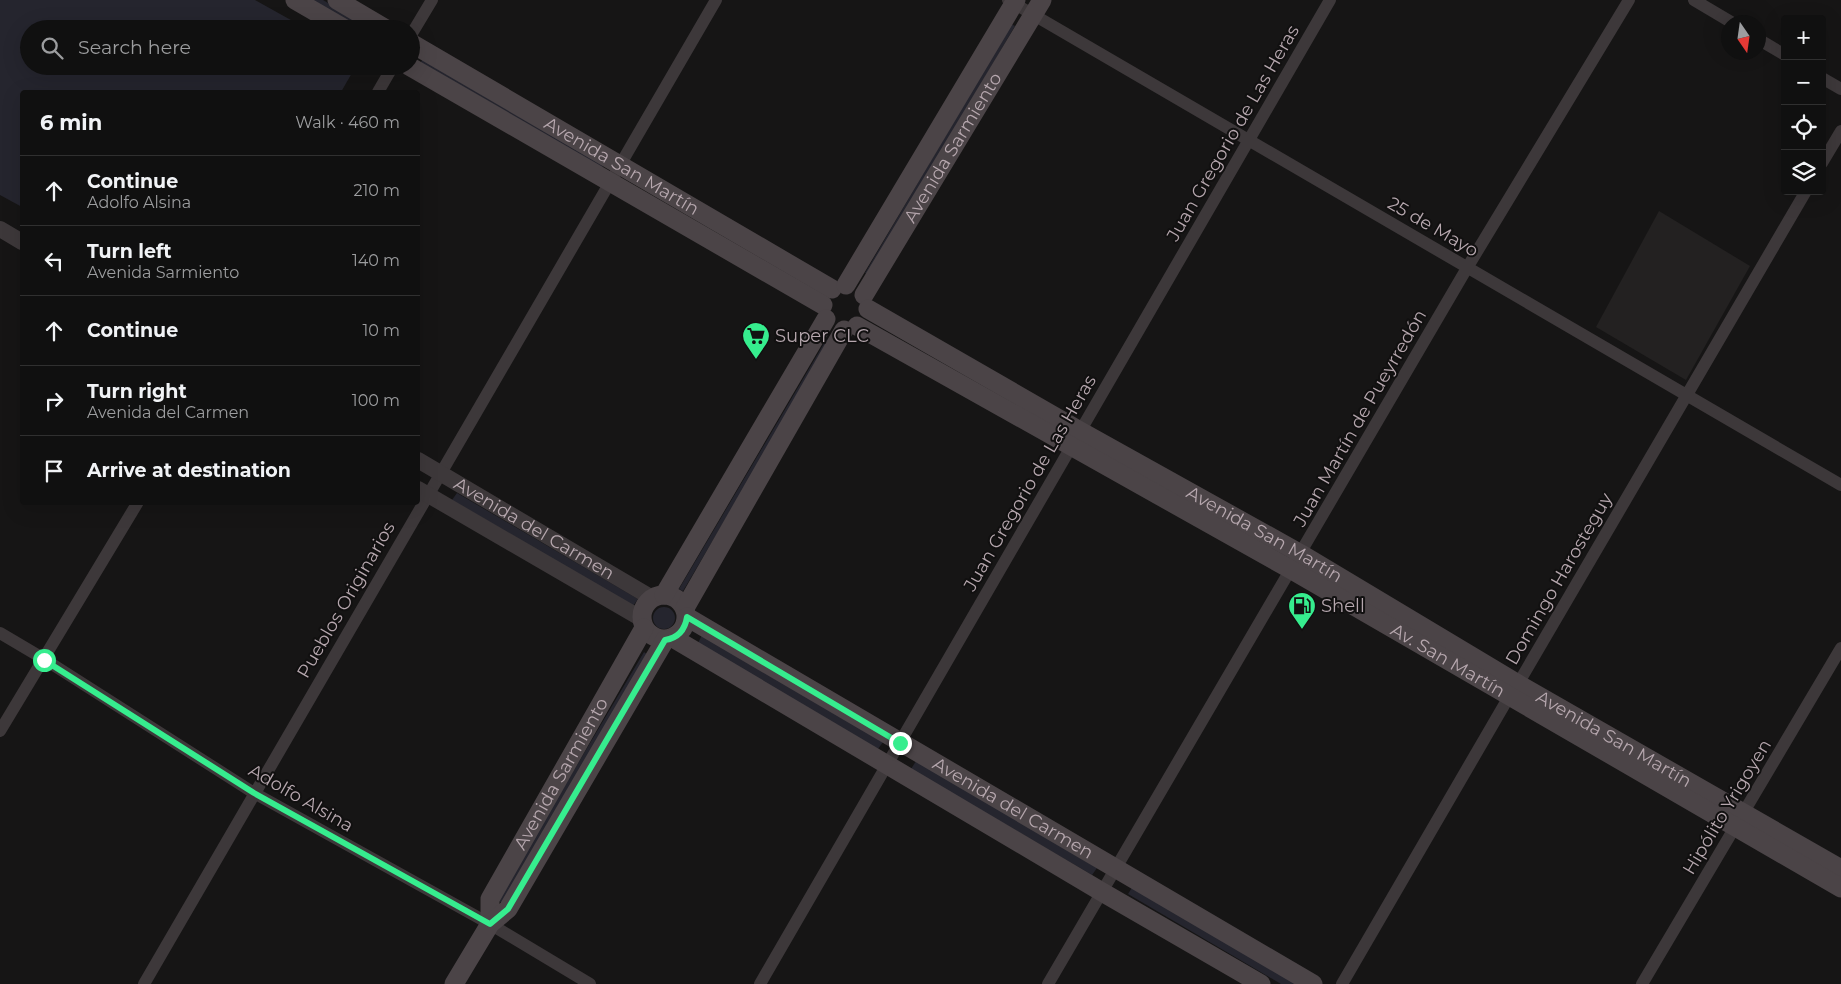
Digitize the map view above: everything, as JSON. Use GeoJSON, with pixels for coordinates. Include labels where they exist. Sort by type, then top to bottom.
{"type":"FeatureCollection","features":[{"type":"Feature","properties":{"kind":"main road"},"geometry":{"type":"LineString","coordinates":[[295,0],[329,20]]}},
{"type":"Feature","properties":{"kind":"main road"},"geometry":{"type":"LineString","coordinates":[[337,0],[371,20]]}},
{"type":"Feature","properties":{"kind":"main road","name":"Avenida Sarmiento"},"geometry":{"type":"LineString","coordinates":[[839,287],[1012,1]]}},
{"type":"Feature","properties":{"kind":"main road","name":"Avenida Sarmiento"},"geometry":{"type":"LineString","coordinates":[[866,302],[1037,7]]}},
{"type":"Feature","properties":{"kind":"main road","name":"Avenida San Martín"},"geometry":{"type":"LineString","coordinates":[[420,48],[619,165],[839,287]]}},
{"type":"Feature","properties":{"kind":"main road","name":"Avenida San Martín"},"geometry":{"type":"LineString","coordinates":[[420,72],[609,182],[824,312]]}},
{"type":"Feature","properties":{"kind":"main road"},"geometry":{"type":"LineString","coordinates":[[839,287],[856,288],[866,302],[864,319],[851,328],[686,612],[681,632],[669,639],[650,635],[643,623],[644,607],[658,596],[824,312],[826,296],[839,287]]}},
{"type":"Feature","properties":{"kind":"main road","name":"Avenida San Martín"},"geometry":{"type":"LineString","coordinates":[[866,302],[1076,439]]}},
{"type":"Feature","properties":{"kind":"main road"},"geometry":{"type":"LineString","coordinates":[[824,312],[832,326],[851,328]]}},
{"type":"Feature","properties":{"kind":"main road","name":"Avenida San Martín"},"geometry":{"type":"LineString","coordinates":[[851,328],[1076,439],[1296,562],[1739,820],[1841,888]]}},
{"type":"Feature","properties":{"kind":"main road"},"geometry":{"type":"LineString","coordinates":[[658,596],[676,598],[686,612]]}},
{"type":"Feature","properties":{"kind":"main road","name":"Avenida del Carmen"},"geometry":{"type":"LineString","coordinates":[[686,612],[900,743],[1313,984]]}},
{"type":"Feature","properties":{"kind":"main road","name":"Avenida Sarmiento"},"geometry":{"type":"LineString","coordinates":[[490,924],[490,899],[643,623]]}},
{"type":"Feature","properties":{"kind":"main road","name":"Avenida Sarmiento"},"geometry":{"type":"LineString","coordinates":[[454,984],[490,924],[508,909],[669,639]]}},
{"type":"Feature","properties":{"kind":"main road","name":"Avenida del Carmen"},"geometry":{"type":"LineString","coordinates":[[669,639],[1261,984]]}},
{"type":"Feature","properties":{"kind":"main road","name":"Avenida San Martín"},"geometry":{"type":"LineString","coordinates":[[1739,820],[1841,870]]}},
{"type":"Feature","properties":{"kind":"street"},"geometry":{"type":"LineString","coordinates":[[420,20],[432,0]]}},
{"type":"Feature","properties":{"kind":"street","name":"Pueblos Originarios"},"geometry":{"type":"LineString","coordinates":[[422,492],[440,473],[716,0]]}},
{"type":"Feature","properties":{"kind":"street","name":"Juan Gregorio de Las Heras"},"geometry":{"type":"LineString","coordinates":[[760,984],[1330,0]]}},
{"type":"Feature","properties":{"kind":"street","name":"Juan Martín de Pueyrredón"},"geometry":{"type":"LineString","coordinates":[[1048,984],[1467,268],[1629,0]]}},
{"type":"Feature","properties":{"kind":"street"},"geometry":{"type":"LineString","coordinates":[[1694,0],[1721,16]]}},
{"type":"Feature","properties":{"kind":"street","name":"25 de Mayo"},"geometry":{"type":"LineString","coordinates":[[1012,1],[1037,7],[1250,140],[1841,485]]}},
{"type":"Feature","properties":{"kind":"street"},"geometry":{"type":"LineString","coordinates":[[1766,44],[1781,53]]}},
{"type":"Feature","properties":{"kind":"street"},"geometry":{"type":"LineString","coordinates":[[379,90],[388,75]]}},
{"type":"Feature","properties":{"kind":"street"},"geometry":{"type":"LineString","coordinates":[[1826,80],[1841,89]]}},
{"type":"Feature","properties":{"kind":"street"},"geometry":{"type":"LineString","coordinates":[[1826,156],[1841,131]]}},
{"type":"Feature","properties":{"kind":"street","name":"Domingo Harosteguy"},"geometry":{"type":"LineString","coordinates":[[1342,984],[1804,195]]}},
{"type":"Feature","properties":{"kind":"street"},"geometry":{"type":"LineString","coordinates":[[0,229],[20,241]]}},
{"type":"Feature","properties":{"kind":"street","name":"Avenida del Carmen"},"geometry":{"type":"LineString","coordinates":[[420,461],[658,596]]}},
{"type":"Feature","properties":{"kind":"street","name":"Avenida del Carmen"},"geometry":{"type":"LineString","coordinates":[[422,492],[643,623]]}},
{"type":"Feature","properties":{"kind":"street"},"geometry":{"type":"LineString","coordinates":[[0,731],[136,505]]}},
{"type":"Feature","properties":{"kind":"street","name":"Pueblos Originarios"},"geometry":{"type":"LineString","coordinates":[[144,984],[254,793],[415,505]]}},
{"type":"Feature","properties":{"kind":"street","name":"Adolfo Alsina"},"geometry":{"type":"LineString","coordinates":[[0,633],[254,793],[490,924],[590,984]]}},
{"type":"Feature","properties":{"kind":"street","name":"Hipólito Yrigoyen"},"geometry":{"type":"LineString","coordinates":[[1642,984],[1841,648]]}},
{"type":"Feature","properties":{"kind":"shaded area"},"geometry":{"type":"Polygon","coordinates":[[[0,0],[255,0],[291,20],[20,20],[20,75],[351,75],[342,90],[20,90],[20,206],[0,195],[0,0]]]}},
{"type":"Feature","properties":{"kind":"shaded area"},"geometry":{"type":"Polygon","coordinates":[[[305,0],[323,0],[357,20],[339,20],[305,0]]]}},
{"type":"Feature","properties":{"kind":"shaded area"},"geometry":{"type":"Polygon","coordinates":[[[1011,24],[1015,26],[869,275],[865,273],[1011,24]]]}},
{"type":"Feature","properties":{"kind":"shaded area"},"geometry":{"type":"Polygon","coordinates":[[[424,57],[605,163],[600,171],[420,66],[424,57]]]}},
{"type":"Feature","properties":{"kind":"shaded area"},"geometry":{"type":"Polygon","coordinates":[[[1659,211],[1750,266],[1686,380],[1596,327],[1659,211]]]}},
{"type":"Feature","properties":{"kind":"shaded area"},"geometry":{"type":"Polygon","coordinates":[[[826,340],[830,342],[683,591],[679,589],[826,340]]]}},
{"type":"Feature","properties":{"kind":"shaded area"},"geometry":{"type":"Polygon","coordinates":[[[457,493],[638,599],[633,606],[452,500],[457,493]]]}},
{"type":"Feature","properties":{"kind":"shaded area"},"geometry":{"type":"Polygon","coordinates":[[[664,607],[672,610],[675,618],[672,626],[664,629],[656,626],[653,618],[656,610],[664,607]]]}},
{"type":"Feature","properties":{"kind":"shaded area"},"geometry":{"type":"Polygon","coordinates":[[[702,635],[883,742],[878,749],[698,643],[702,635]]]}},
{"type":"Feature","properties":{"kind":"shaded area"},"geometry":{"type":"Polygon","coordinates":[[[644,652],[648,655],[502,903],[497,900],[644,652]]]}},
{"type":"Feature","properties":{"kind":"shaded area"},"geometry":{"type":"Polygon","coordinates":[[[916,761],[1097,868],[1092,875],[911,769],[916,761]]]}},
{"type":"Feature","properties":{"kind":"shaded area"},"geometry":{"type":"Polygon","coordinates":[[[1133,886],[1298,984],[1281,984],[1128,894],[1133,886]]]}},
{"type":"Feature","properties":{"kind":"place","name":"Super CLC"},"geometry":{"type":"Point","coordinates":[756,360]}},
{"type":"Feature","properties":{"kind":"place","name":"Shell"},"geometry":{"type":"Point","coordinates":[1302,630]}},
{"type":"Feature","properties":{"kind":"route"},"geometry":{"type":"LineString","coordinates":[[44,660],[254,793],[490,924],[508,909],[665,640],[673,638],[681,632],[687,617],[900,743]]}}]}
